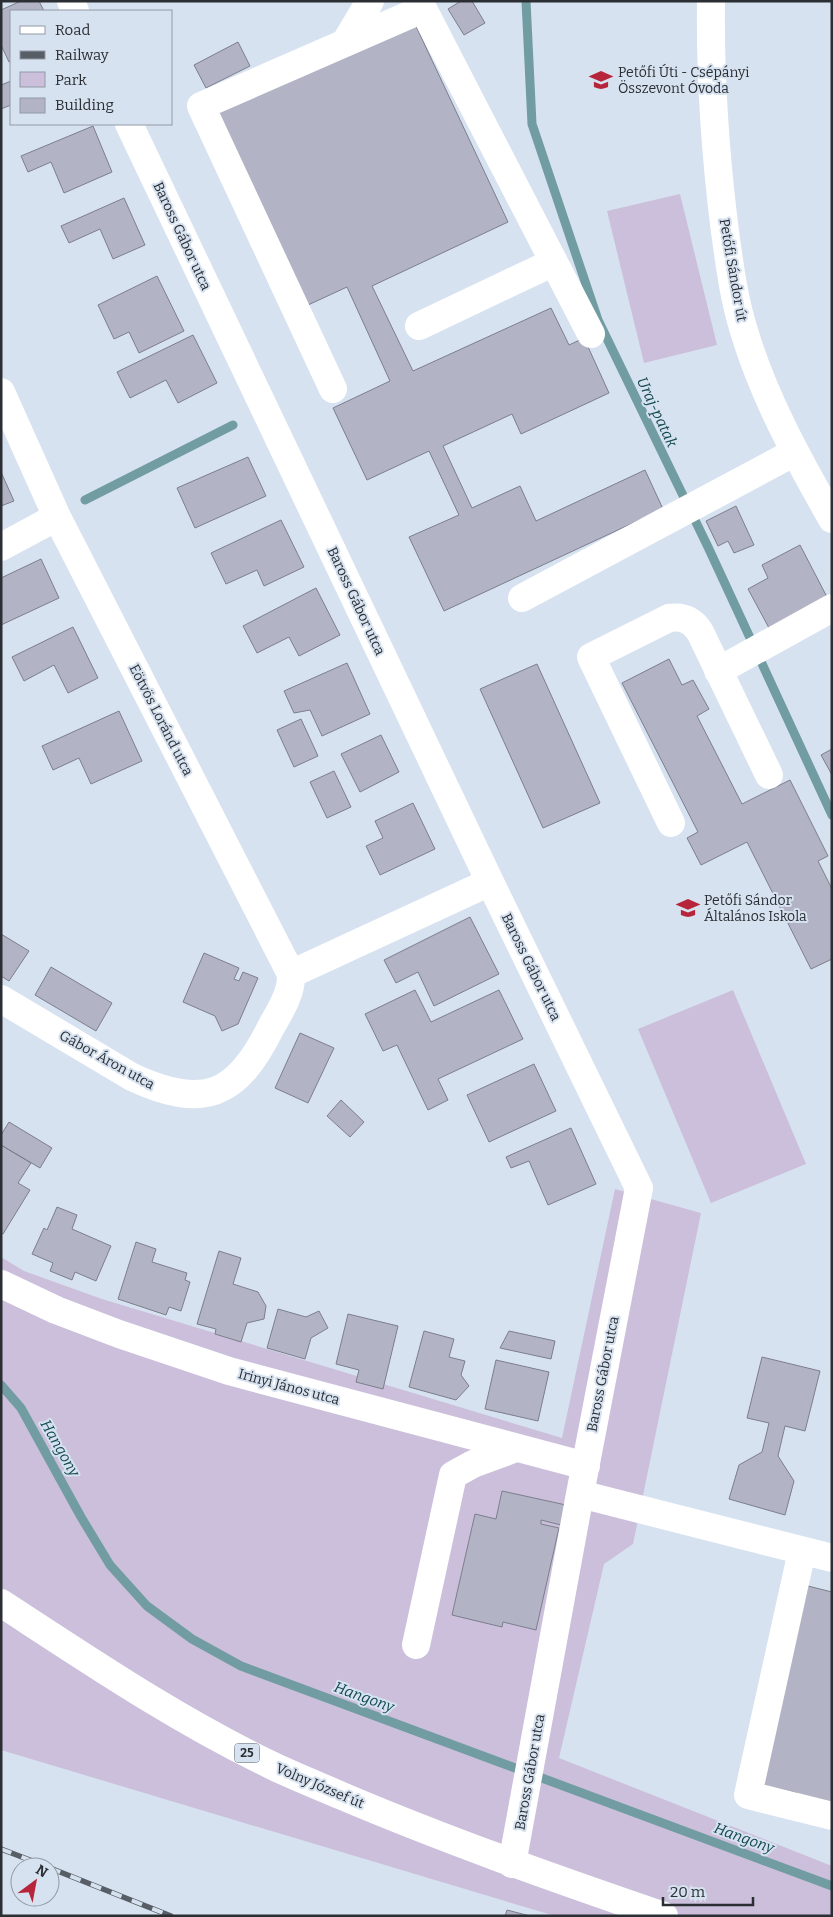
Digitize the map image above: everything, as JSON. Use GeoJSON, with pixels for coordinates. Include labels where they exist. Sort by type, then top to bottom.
{"type":"FeatureCollection","features":[{"type":"Feature","properties":{"kind":"street","name":"Petőfi Sándor út"},"geometry":{"type":"LineString","coordinates":[[711,1],[710,57],[714,132],[731,274],[744,330],[774,410],[832,519]]}},
{"type":"Feature","properties":{"kind":"street"},"geometry":{"type":"LineString","coordinates":[[345,43],[369,3]]}},
{"type":"Feature","properties":{"kind":"street"},"geometry":{"type":"LineString","coordinates":[[333,389],[201,106],[345,43],[421,5],[591,334]]}},
{"type":"Feature","properties":{"kind":"street","name":"Baross Gábor utca"},"geometry":{"type":"LineString","coordinates":[[129,125],[490,882],[639,1188],[512,1864]]}},
{"type":"Feature","properties":{"kind":"street"},"geometry":{"type":"LineString","coordinates":[[419,326],[554,262]]}},
{"type":"Feature","properties":{"kind":"street","name":"Eötvös Loránd utca"},"geometry":{"type":"LineString","coordinates":[[1,392],[57,517],[290,974]]}},
{"type":"Feature","properties":{"kind":"street"},"geometry":{"type":"LineString","coordinates":[[522,598],[795,452]]}},
{"type":"Feature","properties":{"kind":"street"},"geometry":{"type":"LineString","coordinates":[[1,547],[57,517]]}},
{"type":"Feature","properties":{"kind":"street"},"geometry":{"type":"LineString","coordinates":[[718,671],[832,608]]}},
{"type":"Feature","properties":{"kind":"street"},"geometry":{"type":"LineString","coordinates":[[671,823],[591,657],[669,618],[676,617],[689,621],[696,626],[769,775]]}},
{"type":"Feature","properties":{"kind":"street"},"geometry":{"type":"LineString","coordinates":[[290,974],[490,882]]}},
{"type":"Feature","properties":{"kind":"street","name":"Gábor Áron utca"},"geometry":{"type":"LineString","coordinates":[[1,1000],[132,1077],[168,1092],[208,1094],[230,1083],[252,1063],[262,1047],[286,997],[291,983],[290,974]]}},
{"type":"Feature","properties":{"kind":"street","name":"Irinyi János utca"},"geometry":{"type":"LineString","coordinates":[[1,1284],[83,1321],[229,1371],[586,1466]]}},
{"type":"Feature","properties":{"kind":"street"},"geometry":{"type":"LineString","coordinates":[[416,1645],[453,1475],[472,1464],[516,1448]]}},
{"type":"Feature","properties":{"kind":"street"},"geometry":{"type":"LineString","coordinates":[[580,1494],[832,1558]]}},
{"type":"Feature","properties":{"kind":"street"},"geometry":{"type":"LineString","coordinates":[[802,1551],[748,1795],[832,1816]]}},
{"type":"Feature","properties":{"kind":"street","name":"Volny József út"},"geometry":{"type":"LineString","coordinates":[[1,1603],[145,1697],[274,1767],[395,1818],[512,1864],[664,1916]]}},
{"type":"Feature","properties":{"kind":"green space"},"geometry":{"type":"Polygon","coordinates":[[[680,194],[717,345],[644,363],[607,211],[680,194]]]}},
{"type":"Feature","properties":{"kind":"green space"},"geometry":{"type":"Polygon","coordinates":[[[733,990],[806,1164],[711,1203],[638,1029],[733,990]]]}},
{"type":"Feature","properties":{"kind":"green space"},"geometry":{"type":"Polygon","coordinates":[[[615,1189],[701,1213],[633,1544],[604,1564],[559,1758],[832,1866],[832,1916],[555,1916],[1,1750],[1,1257],[24,1271],[102,1299],[562,1438],[615,1189]]]}},
{"type":"Feature","properties":{"kind":"building"},"geometry":{"type":"Polygon","coordinates":[[[21,1],[39,1],[44,10],[10,10],[9,62],[1,45],[1,10],[21,1]]]}},
{"type":"Feature","properties":{"kind":"building"},"geometry":{"type":"Polygon","coordinates":[[[461,1],[472,1],[485,23],[464,35],[448,9],[461,1]]]}},
{"type":"Feature","properties":{"kind":"building"},"geometry":{"type":"Polygon","coordinates":[[[414,22],[508,222],[372,286],[413,371],[551,308],[569,345],[584,338],[609,393],[521,434],[512,414],[443,446],[472,508],[520,486],[536,521],[645,470],[663,509],[444,611],[409,537],[459,515],[429,451],[367,480],[333,408],[390,381],[347,287],[308,305],[218,113],[414,22]]]}},
{"type":"Feature","properties":{"kind":"building"},"geometry":{"type":"Polygon","coordinates":[[[238,42],[250,66],[206,88],[194,65],[238,42]]]}},
{"type":"Feature","properties":{"kind":"building"},"geometry":{"type":"Polygon","coordinates":[[[10,81],[10,105],[1,109],[1,85],[10,81]]]}},
{"type":"Feature","properties":{"kind":"building"},"geometry":{"type":"Polygon","coordinates":[[[93,126],[112,172],[64,193],[51,162],[28,172],[21,156],[93,126]]]}},
{"type":"Feature","properties":{"kind":"building"},"geometry":{"type":"Polygon","coordinates":[[[124,198],[145,245],[113,259],[100,229],[69,243],[61,226],[124,198]]]}},
{"type":"Feature","properties":{"kind":"building"},"geometry":{"type":"Polygon","coordinates":[[[157,276],[184,331],[139,353],[129,332],[114,339],[98,305],[157,276]]]}},
{"type":"Feature","properties":{"kind":"building"},"geometry":{"type":"Polygon","coordinates":[[[193,335],[217,383],[178,403],[166,380],[130,398],[117,372],[193,335]]]}},
{"type":"Feature","properties":{"kind":"building"},"geometry":{"type":"Polygon","coordinates":[[[248,457],[266,496],[195,528],[177,488],[248,457]]]}},
{"type":"Feature","properties":{"kind":"building"},"geometry":{"type":"Polygon","coordinates":[[[1,472],[14,501],[1,506],[1,472]]]}},
{"type":"Feature","properties":{"kind":"building"},"geometry":{"type":"Polygon","coordinates":[[[736,506],[754,545],[734,553],[728,541],[718,546],[706,521],[736,506]]]}},
{"type":"Feature","properties":{"kind":"building"},"geometry":{"type":"Polygon","coordinates":[[[281,520],[304,567],[264,586],[257,570],[226,584],[211,553],[281,520]]]}},
{"type":"Feature","properties":{"kind":"building"},"geometry":{"type":"Polygon","coordinates":[[[800,545],[827,597],[769,628],[748,589],[768,578],[762,565],[800,545]]]}},
{"type":"Feature","properties":{"kind":"building"},"geometry":{"type":"Polygon","coordinates":[[[41,559],[59,598],[1,625],[1,578],[41,559]]]}},
{"type":"Feature","properties":{"kind":"building"},"geometry":{"type":"Polygon","coordinates":[[[316,588],[340,635],[299,656],[289,637],[257,653],[243,626],[316,588]]]}},
{"type":"Feature","properties":{"kind":"building"},"geometry":{"type":"Polygon","coordinates":[[[73,627],[98,678],[68,693],[54,665],[24,681],[12,657],[73,627]]]}},
{"type":"Feature","properties":{"kind":"building"},"geometry":{"type":"Polygon","coordinates":[[[669,659],[682,685],[693,680],[709,709],[697,716],[742,804],[790,780],[828,856],[818,861],[832,889],[832,959],[811,969],[747,842],[701,865],[687,838],[698,832],[622,683],[669,659]]]}},
{"type":"Feature","properties":{"kind":"building"},"geometry":{"type":"Polygon","coordinates":[[[347,663],[370,714],[322,736],[310,710],[294,713],[284,691],[347,663]]]}},
{"type":"Feature","properties":{"kind":"building"},"geometry":{"type":"Polygon","coordinates":[[[537,664],[600,803],[543,828],[480,689],[537,664]]]}},
{"type":"Feature","properties":{"kind":"building"},"geometry":{"type":"Polygon","coordinates":[[[119,711],[142,761],[91,784],[79,758],[53,770],[42,746],[119,711]]]}},
{"type":"Feature","properties":{"kind":"building"},"geometry":{"type":"Polygon","coordinates":[[[301,719],[318,756],[294,767],[277,730],[301,719]]]}},
{"type":"Feature","properties":{"kind":"building"},"geometry":{"type":"Polygon","coordinates":[[[381,735],[399,772],[360,792],[341,754],[381,735]]]}},
{"type":"Feature","properties":{"kind":"building"},"geometry":{"type":"Polygon","coordinates":[[[832,749],[832,775],[821,755],[832,749]]]}},
{"type":"Feature","properties":{"kind":"building"},"geometry":{"type":"Polygon","coordinates":[[[334,771],[351,807],[327,818],[310,782],[334,771]]]}},
{"type":"Feature","properties":{"kind":"building"},"geometry":{"type":"Polygon","coordinates":[[[413,803],[435,849],[380,875],[366,846],[383,838],[375,821],[413,803]]]}},
{"type":"Feature","properties":{"kind":"building"},"geometry":{"type":"Polygon","coordinates":[[[470,917],[499,974],[434,1006],[418,972],[396,983],[384,960],[470,917]]]}},
{"type":"Feature","properties":{"kind":"building"},"geometry":{"type":"Polygon","coordinates":[[[1,934],[29,951],[9,981],[1,976],[1,934]]]}},
{"type":"Feature","properties":{"kind":"building"},"geometry":{"type":"Polygon","coordinates":[[[204,953],[239,968],[234,979],[239,981],[243,972],[258,978],[238,1024],[222,1031],[215,1016],[183,1002],[204,953]]]}},
{"type":"Feature","properties":{"kind":"building"},"geometry":{"type":"Polygon","coordinates":[[[51,967],[112,1003],[96,1031],[35,995],[51,967]]]}},
{"type":"Feature","properties":{"kind":"building"},"geometry":{"type":"Polygon","coordinates":[[[415,990],[431,1022],[499,990],[523,1039],[438,1079],[448,1100],[428,1110],[397,1045],[383,1051],[365,1014],[415,990]]]}},
{"type":"Feature","properties":{"kind":"building"},"geometry":{"type":"Polygon","coordinates":[[[300,1033],[334,1048],[308,1103],[275,1088],[300,1033]]]}},
{"type":"Feature","properties":{"kind":"building"},"geometry":{"type":"Polygon","coordinates":[[[534,1064],[556,1111],[489,1142],[467,1095],[534,1064]]]}},
{"type":"Feature","properties":{"kind":"building"},"geometry":{"type":"Polygon","coordinates":[[[341,1100],[364,1122],[350,1137],[327,1116],[341,1100]]]}},
{"type":"Feature","properties":{"kind":"building"},"geometry":{"type":"Polygon","coordinates":[[[9,1122],[52,1148],[40,1168],[1,1145],[1,1135],[9,1122]]]}},
{"type":"Feature","properties":{"kind":"building"},"geometry":{"type":"Polygon","coordinates":[[[571,1128],[596,1184],[548,1205],[529,1161],[511,1168],[506,1157],[571,1128]]]}},
{"type":"Feature","properties":{"kind":"building"},"geometry":{"type":"Polygon","coordinates":[[[1,1145],[31,1163],[18,1183],[30,1190],[3,1234],[1,1233],[1,1145]]]}},
{"type":"Feature","properties":{"kind":"building"},"geometry":{"type":"Polygon","coordinates":[[[57,1207],[77,1215],[72,1229],[111,1246],[96,1281],[75,1272],[72,1280],[50,1271],[53,1263],[32,1254],[44,1228],[47,1230],[57,1207]]]}},
{"type":"Feature","properties":{"kind":"building"},"geometry":{"type":"Polygon","coordinates":[[[136,1242],[156,1249],[152,1262],[187,1273],[185,1280],[190,1282],[181,1311],[169,1307],[166,1315],[118,1299],[136,1242]]]}},
{"type":"Feature","properties":{"kind":"building"},"geometry":{"type":"Polygon","coordinates":[[[219,1251],[241,1258],[233,1284],[258,1292],[266,1306],[264,1319],[247,1323],[241,1342],[215,1334],[216,1329],[197,1324],[219,1251]]]}},
{"type":"Feature","properties":{"kind":"building"},"geometry":{"type":"Polygon","coordinates":[[[278,1309],[306,1317],[319,1311],[328,1328],[311,1338],[305,1359],[267,1348],[278,1309]]]}},
{"type":"Feature","properties":{"kind":"building"},"geometry":{"type":"Polygon","coordinates":[[[348,1314],[398,1326],[383,1389],[356,1382],[359,1370],[336,1364],[348,1314]]]}},
{"type":"Feature","properties":{"kind":"building"},"geometry":{"type":"Polygon","coordinates":[[[424,1331],[454,1339],[449,1357],[465,1361],[461,1375],[469,1386],[456,1400],[409,1387],[424,1331]]]}},
{"type":"Feature","properties":{"kind":"building"},"geometry":{"type":"Polygon","coordinates":[[[509,1331],[555,1341],[551,1359],[500,1348],[509,1331]]]}},
{"type":"Feature","properties":{"kind":"building"},"geometry":{"type":"Polygon","coordinates":[[[762,1357],[820,1371],[805,1431],[785,1426],[778,1456],[794,1481],[785,1515],[729,1499],[739,1465],[762,1452],[769,1423],[747,1418],[762,1357]]]}},
{"type":"Feature","properties":{"kind":"building"},"geometry":{"type":"Polygon","coordinates":[[[496,1360],[549,1372],[538,1421],[485,1409],[496,1360]]]}},
{"type":"Feature","properties":{"kind":"building"},"geometry":{"type":"Polygon","coordinates":[[[502,1491],[566,1505],[561,1525],[541,1520],[541,1524],[559,1528],[536,1630],[503,1622],[502,1627],[452,1615],[475,1514],[496,1519],[502,1491]]]}},
{"type":"Feature","properties":{"kind":"building"},"geometry":{"type":"Polygon","coordinates":[[[808,1586],[832,1592],[832,1815],[794,1806],[797,1793],[763,1785],[808,1586]]]}},
{"type":"Feature","properties":{"kind":"building"},"geometry":{"type":"Polygon","coordinates":[[[507,1910],[530,1916],[505,1916],[507,1910]]]}},
{"type":"Feature","properties":{"kind":"waterway","name":"Uraj-patak"},"geometry":{"type":"LineString","coordinates":[[526,1],[532,124],[598,320],[708,547],[832,815]]}},
{"type":"Feature","properties":{"kind":"waterway"},"geometry":{"type":"LineString","coordinates":[[85,500],[233,425]]}},
{"type":"Feature","properties":{"kind":"waterway","name":"Hangony"},"geometry":{"type":"LineString","coordinates":[[1,1385],[21,1408],[81,1517],[110,1565],[147,1606],[192,1639],[241,1666],[832,1886]]}},
{"type":"Feature","properties":{"kind":"railway"},"geometry":{"type":"LineString","coordinates":[[1,1849],[22,1857]]}},
{"type":"Feature","properties":{"kind":"railway"},"geometry":{"type":"LineString","coordinates":[[60,1872],[171,1916]]}},
{"type":"Feature","properties":{"kind":"place","name":"Petőfi Úti - Csépányi Összevont Óvoda"},"geometry":{"type":"Point","coordinates":[601,80]}},
{"type":"Feature","properties":{"kind":"place","name":"Petőfi Sándor Általános Iskola"},"geometry":{"type":"Point","coordinates":[688,908]}}]}
